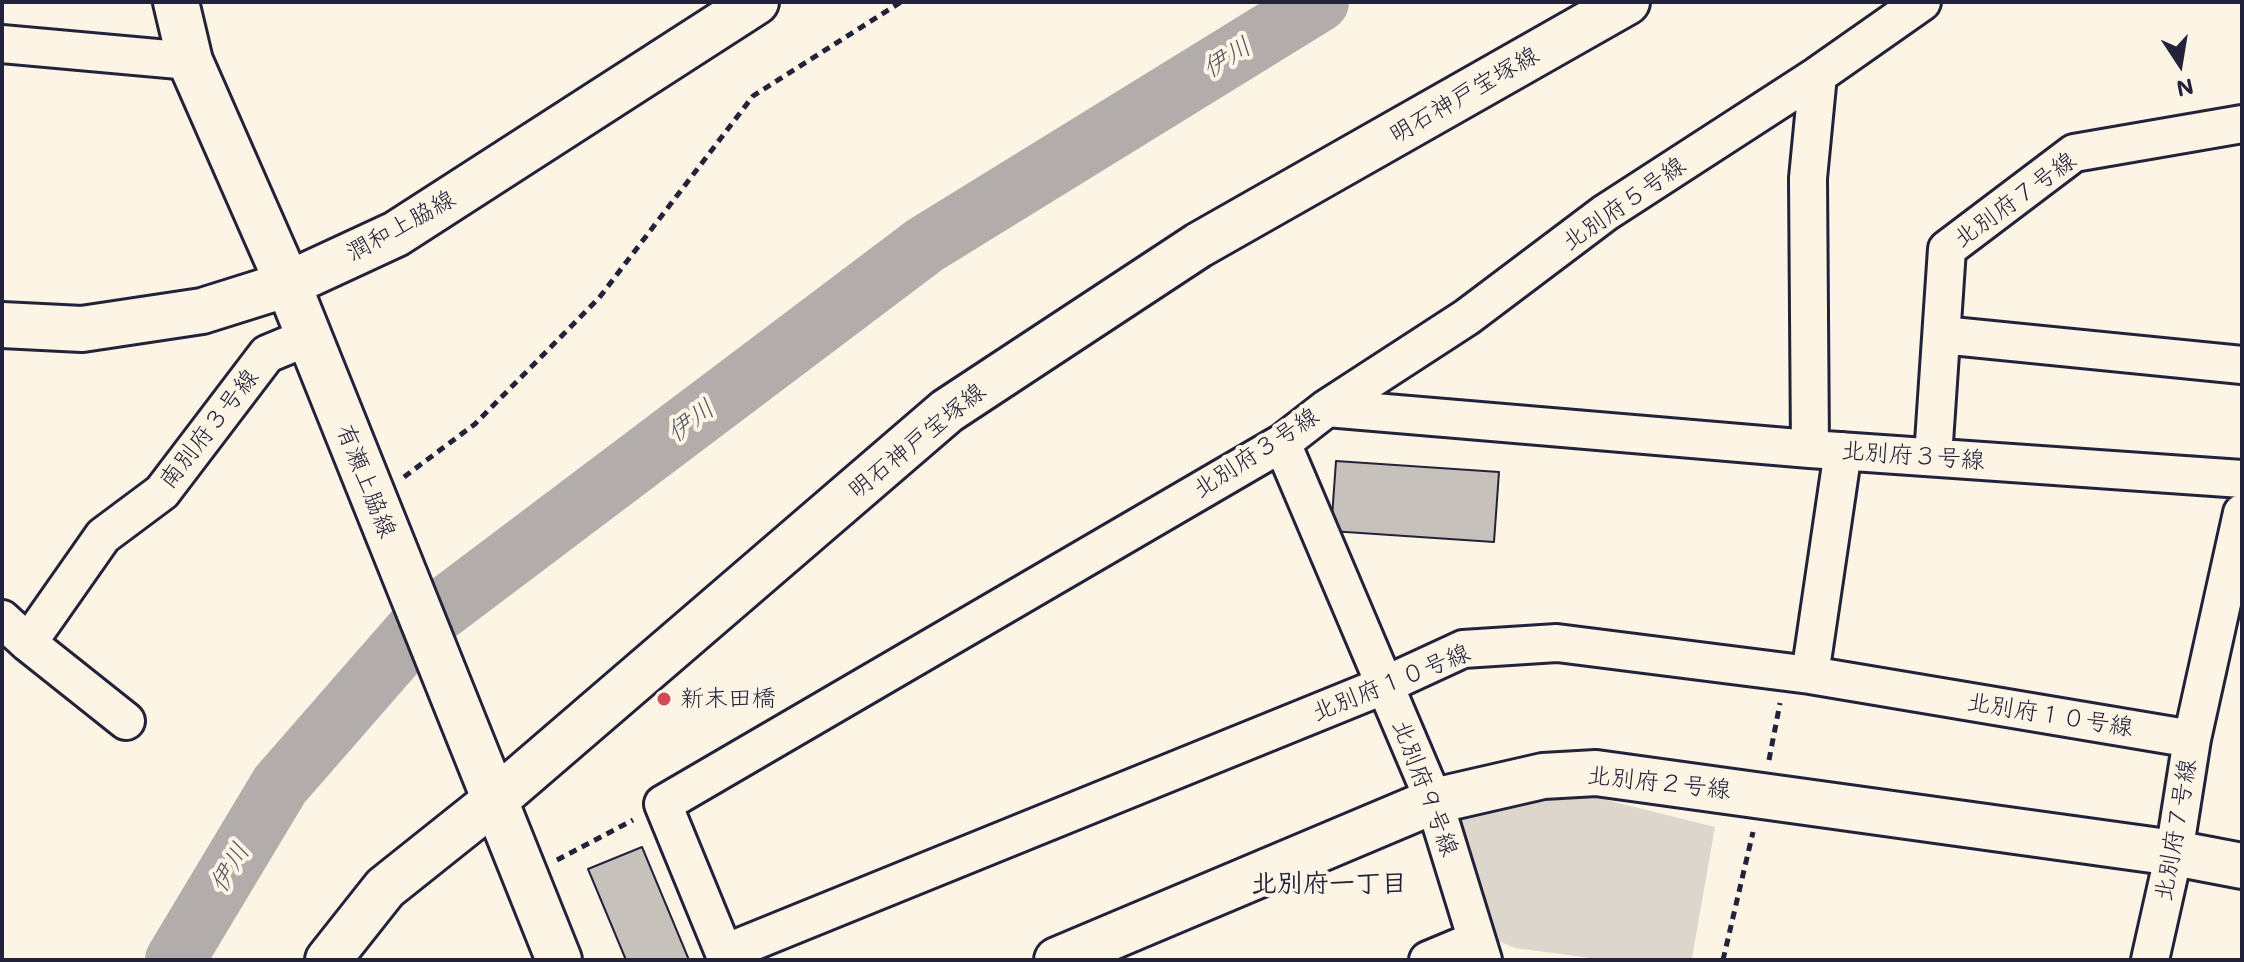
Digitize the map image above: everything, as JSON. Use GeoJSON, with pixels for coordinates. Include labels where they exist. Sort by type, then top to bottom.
{"type":"FeatureCollection","features":[{"type":"Feature","properties":{"kind":"street","name":"有瀬上脇線"},"geometry":{"type":"LineString","coordinates":[[176,2],[190,61],[288,284],[559,960]]}},
{"type":"Feature","properties":{"kind":"street","name":"潤和上脇線"},"geometry":{"type":"LineString","coordinates":[[2,325],[82,329],[202,311],[288,284],[396,234],[756,2]]}},
{"type":"Feature","properties":{"kind":"street","name":"明石神戸宝塚線"},"geometry":{"type":"LineString","coordinates":[[347,950],[385,888],[494,801],[947,411],[1199,245],[1627,2]]}},
{"type":"Feature","properties":{"kind":"street","name":"北別府５号線"},"geometry":{"type":"LineString","coordinates":[[1327,408],[1467,317],[1605,213],[1818,75],[1922,2]]}},
{"type":"Feature","properties":{"kind":"street"},"geometry":{"type":"LineString","coordinates":[[2,44],[190,61]]}},
{"type":"Feature","properties":{"kind":"street"},"geometry":{"type":"LineString","coordinates":[[1798,674],[1826,450],[1808,178],[1818,75]]}},
{"type":"Feature","properties":{"kind":"street","name":"北別府７号線"},"geometry":{"type":"LineString","coordinates":[[1933,457],[1947,249],[2074,153],[2242,124]]}},
{"type":"Feature","properties":{"kind":"street"},"geometry":{"type":"LineString","coordinates":[[1942,335],[2242,365]]}},
{"type":"Feature","properties":{"kind":"street","name":"南別府３号線"},"geometry":{"type":"LineString","coordinates":[[15,631],[103,536],[162,492],[267,354],[308,337]]}},
{"type":"Feature","properties":{"kind":"street","name":"北別府３号線"},"geometry":{"type":"LineString","coordinates":[[663,804],[1282,443],[1327,408],[1826,450],[2242,479]]}},
{"type":"Feature","properties":{"kind":"street","name":"北別府９号線"},"geometry":{"type":"LineString","coordinates":[[1282,443],[1434,801],[1480,950]]}},
{"type":"Feature","properties":{"kind":"street","name":"北別府７号線"},"geometry":{"type":"LineString","coordinates":[[2150,960],[2174,853],[2192,739],[2242,513]]}},
{"type":"Feature","properties":{"kind":"street"},"geometry":{"type":"LineString","coordinates":[[15,631],[126,721]]}},
{"type":"Feature","properties":{"kind":"street","name":"北別府１０号線"},"geometry":{"type":"LineString","coordinates":[[726,957],[1385,685],[1463,649],[1557,643],[1798,674],[2192,739]]}},
{"type":"Feature","properties":{"kind":"street","name":"北別府２号線"},"geometry":{"type":"LineString","coordinates":[[1057,960],[1434,801],[1543,776],[1596,773],[2174,853],[2242,866]]}},
{"type":"Feature","properties":{"kind":"street"},"geometry":{"type":"LineString","coordinates":[[663,804],[726,957]]}},
{"type":"Feature","properties":{"kind":"street"},"geometry":{"type":"LineString","coordinates":[[1428,960],[1480,950]]}},
{"type":"Feature","properties":{"kind":"path"},"geometry":{"type":"LineString","coordinates":[[375,504],[475,424],[599,298],[753,96],[901,2]]}},
{"type":"Feature","properties":{"kind":"path"},"geometry":{"type":"LineString","coordinates":[[1723,960],[1761,795],[1798,674]]}},
{"type":"Feature","properties":{"kind":"path"},"geometry":{"type":"LineString","coordinates":[[524,877],[663,804]]}},
{"type":"Feature","properties":{"kind":"shaded area"},"geometry":{"type":"Polygon","coordinates":[[[1586,795],[1715,827],[1692,958],[1606,960],[1515,948],[1484,935],[1451,823],[1463,812],[1586,795]]]}},
{"type":"Feature","properties":{"kind":"building"},"geometry":{"type":"Polygon","coordinates":[[[1336,461],[1499,472],[1494,542],[1331,531],[1336,461]]]}},
{"type":"Feature","properties":{"kind":"building"},"geometry":{"type":"Polygon","coordinates":[[[642,847],[689,960],[626,960],[588,869],[642,847]]]}},
{"type":"Feature","properties":{"kind":"waterway","name":"伊川"},"geometry":{"type":"LineString","coordinates":[[175,960],[280,785],[417,628],[925,245],[1319,2]]}},
{"type":"Feature","properties":{"kind":"place","name":"新末田橋"},"geometry":{"type":"Point","coordinates":[664,699]}},
{"type":"Feature","properties":{"kind":"district","name":"北別府一丁目"},"geometry":{"type":"Point","coordinates":[1329,884]}}]}
